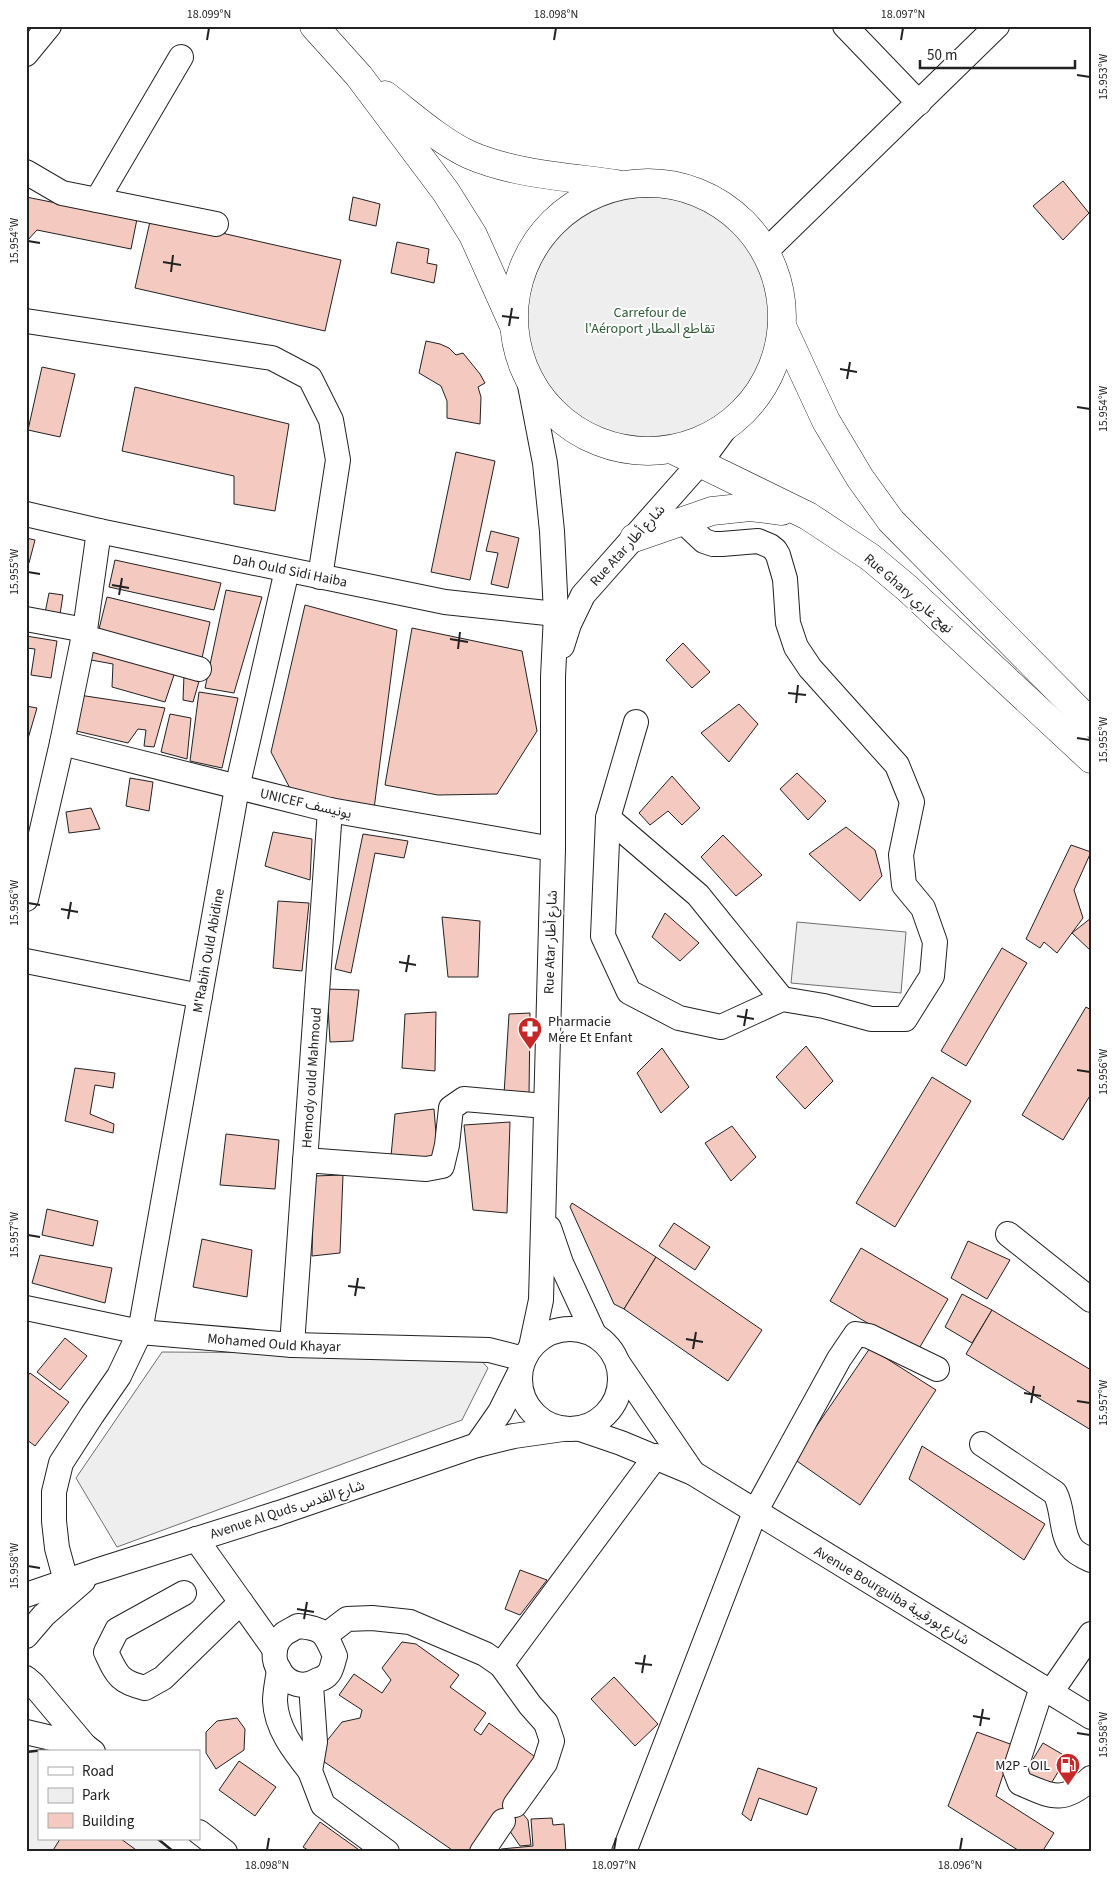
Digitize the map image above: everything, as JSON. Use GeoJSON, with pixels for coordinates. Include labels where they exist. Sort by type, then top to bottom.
{"type":"FeatureCollection","features":[{"type":"Feature","properties":{"kind":"highway"},"geometry":{"type":"LineString","coordinates":[[314,26],[359,76],[446,192],[464,221],[494,279],[515,328]]}},
{"type":"Feature","properties":{"kind":"highway"},"geometry":{"type":"LineString","coordinates":[[359,76],[437,134],[469,154],[504,167],[621,185]]}},
{"type":"Feature","properties":{"kind":"highway"},"geometry":{"type":"LineString","coordinates":[[639,182],[668,183],[697,191],[723,205],[746,224],[766,251],[779,286],[782,306],[782,326],[777,356],[765,383],[748,407],[726,427],[700,441],[673,450],[645,452],[617,448],[590,438],[566,423],[545,404],[529,380],[520,354],[515,328],[515,300],[522,273],[533,247],[550,225],[571,207],[595,193],[639,182]]}},
{"type":"Feature","properties":{"kind":"highway"},"geometry":{"type":"LineString","coordinates":[[782,326],[826,422],[860,478],[891,521],[1091,723]]}},
{"type":"Feature","properties":{"kind":"highway","name":"Rue Ghary نهج غاري"},"geometry":{"type":"LineString","coordinates":[[673,450],[808,516],[870,557],[907,588],[1091,759]]}},
{"type":"Feature","properties":{"kind":"highway"},"geometry":{"type":"LineString","coordinates":[[634,538],[712,511],[750,508],[769,509],[808,516]]}},
{"type":"Feature","properties":{"kind":"street"},"geometry":{"type":"LineString","coordinates":[[26,54],[49,26]]}},
{"type":"Feature","properties":{"kind":"street"},"geometry":{"type":"LineString","coordinates":[[845,26],[919,103]]}},
{"type":"Feature","properties":{"kind":"street"},"geometry":{"type":"LineString","coordinates":[[766,251],[997,26]]}},
{"type":"Feature","properties":{"kind":"street"},"geometry":{"type":"LineString","coordinates":[[97,200],[181,57]]}},
{"type":"Feature","properties":{"kind":"street"},"geometry":{"type":"LineString","coordinates":[[26,172],[62,193],[216,224]]}},
{"type":"Feature","properties":{"kind":"street"},"geometry":{"type":"LineString","coordinates":[[26,320],[272,358],[310,378],[331,420],[338,460],[320,577]]}},
{"type":"Feature","properties":{"kind":"street","name":"Rue Atar شارع أطار"},"geometry":{"type":"LineString","coordinates":[[525,1359],[541,1300],[553,850],[553,677],[556,614],[552,531],[545,463],[529,380]]}},
{"type":"Feature","properties":{"kind":"street","name":"Rue Atar شارع أطار"},"geometry":{"type":"LineString","coordinates":[[553,677],[569,624],[583,595],[699,464],[726,427]]}},
{"type":"Feature","properties":{"kind":"street","name":"Dah Ould Sidi Haiba"},"geometry":{"type":"LineString","coordinates":[[26,514],[99,531],[445,602],[556,614]]}},
{"type":"Feature","properties":{"kind":"street"},"geometry":{"type":"LineString","coordinates":[[636,722],[608,818],[604,936],[629,992],[680,1018],[721,1026],[782,999],[824,1006],[872,1019],[905,1018],[932,976],[935,942],[923,908],[904,885],[902,855],[912,802],[897,765],[810,668],[796,647],[788,623],[786,579],[775,550],[758,541],[713,544],[704,540],[690,528],[686,519]]}},
{"type":"Feature","properties":{"kind":"street"},"geometry":{"type":"LineString","coordinates":[[26,899],[62,743],[84,634],[99,531]]}},
{"type":"Feature","properties":{"kind":"street","name":"M'Rabih Ould Abidine"},"geometry":{"type":"LineString","coordinates":[[66,1581],[57,1548],[54,1522],[54,1492],[61,1463],[119,1376],[140,1332],[237,788],[287,570]]}},
{"type":"Feature","properties":{"kind":"street"},"geometry":{"type":"LineString","coordinates":[[26,619],[199,668]]}},
{"type":"Feature","properties":{"kind":"street","name":"UNICEF يونيسف"},"geometry":{"type":"LineString","coordinates":[[62,743],[330,810],[553,850]]}},
{"type":"Feature","properties":{"kind":"street","name":"Hemody ould Mahmoud"},"geometry":{"type":"LineString","coordinates":[[292,1345],[330,810]]}},
{"type":"Feature","properties":{"kind":"street"},"geometry":{"type":"LineString","coordinates":[[608,818],[698,895],[782,999]]}},
{"type":"Feature","properties":{"kind":"street"},"geometry":{"type":"LineString","coordinates":[[26,960],[200,996]]}},
{"type":"Feature","properties":{"kind":"street"},"geometry":{"type":"LineString","coordinates":[[305,1160],[426,1169],[442,1166],[447,1145],[451,1108],[464,1099],[545,1106]]}},
{"type":"Feature","properties":{"kind":"street","name":"Rue Atar شارع أطار"},"geometry":{"type":"LineString","coordinates":[[543,1207],[561,1263],[594,1334]]}},
{"type":"Feature","properties":{"kind":"street"},"geometry":{"type":"LineString","coordinates":[[1008,1234],[1091,1300]]}},
{"type":"Feature","properties":{"kind":"street","name":"Mohamed Ould Khayar"},"geometry":{"type":"LineString","coordinates":[[26,1308],[140,1332],[292,1345],[489,1350],[525,1359]]}},
{"type":"Feature","properties":{"kind":"street"},"geometry":{"type":"LineString","coordinates":[[477,1445],[500,1412],[525,1359],[545,1336],[560,1329],[578,1329],[594,1334],[608,1346],[618,1362],[621,1379],[618,1396],[609,1412],[596,1423],[572,1429],[544,1423],[530,1410],[522,1392],[525,1359]]}},
{"type":"Feature","properties":{"kind":"street"},"geometry":{"type":"LineString","coordinates":[[624,1852],[754,1512],[839,1359],[856,1334],[869,1336],[937,1369]]}},
{"type":"Feature","properties":{"kind":"street","name":"Avenue Bourguiba شارع بورقيبة"},"geometry":{"type":"LineString","coordinates":[[618,1362],[693,1473]]}},
{"type":"Feature","properties":{"kind":"street","name":"Avenue Al Quds شارع القدس"},"geometry":{"type":"LineString","coordinates":[[26,1595],[280,1513],[477,1445],[514,1436],[572,1429]]}},
{"type":"Feature","properties":{"kind":"street","name":"Avenue Bourguiba شارع بورقيبة"},"geometry":{"type":"LineString","coordinates":[[572,1429],[656,1456],[693,1473],[1091,1716]]}},
{"type":"Feature","properties":{"kind":"street"},"geometry":{"type":"LineString","coordinates":[[982,1444],[1055,1493],[1060,1502],[1066,1535],[1071,1547],[1091,1560]]}},
{"type":"Feature","properties":{"kind":"street"},"geometry":{"type":"LineString","coordinates":[[502,1665],[656,1456]]}},
{"type":"Feature","properties":{"kind":"street"},"geometry":{"type":"LineString","coordinates":[[196,1539],[242,1602],[277,1659],[284,1677],[296,1684],[311,1685],[328,1675],[335,1656],[326,1635],[315,1627],[298,1626],[283,1635],[277,1659],[275,1701],[282,1729],[293,1750],[310,1771],[323,1805],[387,1852]]}},
{"type":"Feature","properties":{"kind":"street","name":"Avenue Al Quds شارع القدس"},"geometry":{"type":"LineString","coordinates":[[26,1636],[50,1609],[96,1571]]}},
{"type":"Feature","properties":{"kind":"street"},"geometry":{"type":"LineString","coordinates":[[184,1593],[116,1630],[106,1652],[116,1672],[128,1684],[145,1688],[163,1678],[242,1602]]}},
{"type":"Feature","properties":{"kind":"street"},"geometry":{"type":"LineString","coordinates":[[326,1635],[347,1619],[372,1618],[410,1622],[485,1654],[502,1665],[530,1705],[546,1723],[552,1740],[545,1763],[482,1852]]}},
{"type":"Feature","properties":{"kind":"street"},"geometry":{"type":"LineString","coordinates":[[1091,1634],[1046,1689],[1016,1770],[1020,1783],[1051,1797],[1064,1796],[1091,1778]]}},
{"type":"Feature","properties":{"kind":"street"},"geometry":{"type":"LineString","coordinates":[[26,1678],[89,1749]]}},
{"type":"Feature","properties":{"kind":"street"},"geometry":{"type":"LineString","coordinates":[[310,1771],[315,1742],[311,1685]]}},
{"type":"Feature","properties":{"kind":"street"},"geometry":{"type":"LineString","coordinates":[[26,1732],[89,1749]]}},
{"type":"Feature","properties":{"kind":"street"},"geometry":{"type":"LineString","coordinates":[[200,1833],[225,1852]]}},
{"type":"Feature","properties":{"kind":"green space","name":"Carrefour de l'Aéroport تقاطع المطار"},"geometry":{"type":"Polygon","coordinates":[[[650,197],[674,200],[697,207],[718,218],[737,233],[752,252],[763,273],[770,296],[773,320],[770,344],[763,367],[752,388],[737,407],[718,422],[697,433],[674,440],[650,443],[626,440],[603,433],[582,422],[563,407],[548,388],[537,367],[530,344],[527,320],[530,296],[537,273],[548,252],[563,233],[582,218],[603,207],[626,200],[650,197]]]}},
{"type":"Feature","properties":{"kind":"green space"},"geometry":{"type":"Polygon","coordinates":[[[797,922],[906,932],[901,993],[791,983],[797,922]]]}},
{"type":"Feature","properties":{"kind":"green space"},"geometry":{"type":"Polygon","coordinates":[[[162,1352],[475,1354],[488,1368],[462,1420],[117,1547],[76,1478],[162,1352]]]}},
{"type":"Feature","properties":{"kind":"green space"},"geometry":{"type":"Polygon","coordinates":[[[38,1751],[38,1840],[159,1840],[174,1852],[26,1852],[26,1752],[38,1751]]]}},
{"type":"Feature","properties":{"kind":"building"},"geometry":{"type":"Polygon","coordinates":[[[1063,181],[1089,213],[1063,240],[1033,206],[1063,181]]]}},
{"type":"Feature","properties":{"kind":"building"},"geometry":{"type":"Polygon","coordinates":[[[26,197],[137,219],[131,249],[37,230],[26,242],[26,197]]]}},
{"type":"Feature","properties":{"kind":"building"},"geometry":{"type":"Polygon","coordinates":[[[353,197],[380,204],[376,226],[349,220],[353,197]]]}},
{"type":"Feature","properties":{"kind":"building"},"geometry":{"type":"Polygon","coordinates":[[[151,217],[341,260],[325,331],[135,288],[151,217]]]}},
{"type":"Feature","properties":{"kind":"building"},"geometry":{"type":"Polygon","coordinates":[[[397,242],[429,249],[427,263],[437,265],[434,283],[391,273],[397,242]]]}},
{"type":"Feature","properties":{"kind":"building"},"geometry":{"type":"Polygon","coordinates":[[[426,341],[449,348],[456,355],[463,353],[480,374],[485,383],[478,387],[481,397],[480,424],[447,418],[447,401],[441,386],[419,373],[426,341]]]}},
{"type":"Feature","properties":{"kind":"building"},"geometry":{"type":"Polygon","coordinates":[[[42,367],[75,374],[60,437],[28,430],[42,367]]]}},
{"type":"Feature","properties":{"kind":"building"},"geometry":{"type":"Polygon","coordinates":[[[135,387],[289,424],[275,511],[234,504],[234,476],[122,451],[135,387]]]}},
{"type":"Feature","properties":{"kind":"building"},"geometry":{"type":"Polygon","coordinates":[[[456,452],[495,461],[470,580],[431,572],[456,452]]]}},
{"type":"Feature","properties":{"kind":"building"},"geometry":{"type":"Polygon","coordinates":[[[491,531],[519,538],[508,588],[491,584],[498,553],[486,551],[491,531]]]}},
{"type":"Feature","properties":{"kind":"building"},"geometry":{"type":"Polygon","coordinates":[[[26,538],[35,540],[29,563],[26,563],[26,538]]]}},
{"type":"Feature","properties":{"kind":"building"},"geometry":{"type":"Polygon","coordinates":[[[115,560],[221,583],[214,610],[109,587],[115,560]]]}},
{"type":"Feature","properties":{"kind":"building"},"geometry":{"type":"Polygon","coordinates":[[[226,590],[262,597],[234,693],[205,688],[226,590]]]}},
{"type":"Feature","properties":{"kind":"building"},"geometry":{"type":"Polygon","coordinates":[[[49,593],[63,595],[59,621],[44,618],[49,593]]]}},
{"type":"Feature","properties":{"kind":"building"},"geometry":{"type":"Polygon","coordinates":[[[107,597],[210,622],[202,658],[97,637],[107,597]]]}},
{"type":"Feature","properties":{"kind":"building"},"geometry":{"type":"Polygon","coordinates":[[[305,605],[397,630],[374,809],[294,796],[271,752],[305,605]]]}},
{"type":"Feature","properties":{"kind":"building"},"geometry":{"type":"Polygon","coordinates":[[[412,628],[522,651],[537,731],[497,794],[438,795],[385,785],[412,628]]]}},
{"type":"Feature","properties":{"kind":"building"},"geometry":{"type":"Polygon","coordinates":[[[26,636],[57,641],[51,678],[31,675],[35,649],[26,648],[26,636]]]}},
{"type":"Feature","properties":{"kind":"building"},"geometry":{"type":"Polygon","coordinates":[[[683,643],[710,672],[692,688],[666,660],[683,643]]]}},
{"type":"Feature","properties":{"kind":"building"},"geometry":{"type":"Polygon","coordinates":[[[94,644],[176,669],[165,702],[112,687],[113,664],[91,660],[94,644]]]}},
{"type":"Feature","properties":{"kind":"building"},"geometry":{"type":"Polygon","coordinates":[[[184,675],[200,678],[193,702],[183,700],[184,675]]]}},
{"type":"Feature","properties":{"kind":"building"},"geometry":{"type":"Polygon","coordinates":[[[199,692],[238,698],[222,768],[190,761],[199,692]]]}},
{"type":"Feature","properties":{"kind":"building"},"geometry":{"type":"Polygon","coordinates":[[[79,695],[165,708],[154,747],[144,746],[146,730],[138,729],[128,743],[72,730],[79,695]]]}},
{"type":"Feature","properties":{"kind":"building"},"geometry":{"type":"Polygon","coordinates":[[[739,704],[758,724],[729,762],[701,733],[739,704]]]}},
{"type":"Feature","properties":{"kind":"building"},"geometry":{"type":"Polygon","coordinates":[[[26,706],[37,708],[27,742],[26,742],[26,706]]]}},
{"type":"Feature","properties":{"kind":"building"},"geometry":{"type":"Polygon","coordinates":[[[170,714],[191,718],[187,759],[161,752],[170,714]]]}},
{"type":"Feature","properties":{"kind":"building"},"geometry":{"type":"Polygon","coordinates":[[[797,773],[826,801],[808,820],[780,789],[797,773]]]}},
{"type":"Feature","properties":{"kind":"building"},"geometry":{"type":"Polygon","coordinates":[[[672,776],[700,808],[682,825],[668,811],[650,825],[639,813],[672,776]]]}},
{"type":"Feature","properties":{"kind":"building"},"geometry":{"type":"Polygon","coordinates":[[[130,778],[153,782],[149,811],[126,806],[130,778]]]}},
{"type":"Feature","properties":{"kind":"building"},"geometry":{"type":"Polygon","coordinates":[[[91,808],[100,829],[69,833],[66,812],[91,808]]]}},
{"type":"Feature","properties":{"kind":"building"},"geometry":{"type":"Polygon","coordinates":[[[846,827],[875,850],[882,876],[860,901],[809,854],[846,827]]]}},
{"type":"Feature","properties":{"kind":"building"},"geometry":{"type":"Polygon","coordinates":[[[273,832],[312,839],[310,880],[265,866],[273,832]]]}},
{"type":"Feature","properties":{"kind":"building"},"geometry":{"type":"Polygon","coordinates":[[[363,834],[408,841],[404,858],[375,853],[351,973],[335,969],[363,834]]]}},
{"type":"Feature","properties":{"kind":"building"},"geometry":{"type":"Polygon","coordinates":[[[723,835],[762,875],[736,896],[701,857],[723,835]]]}},
{"type":"Feature","properties":{"kind":"building"},"geometry":{"type":"Polygon","coordinates":[[[1071,845],[1091,852],[1074,890],[1083,918],[1057,953],[1044,942],[1040,948],[1026,939],[1071,845]]]}},
{"type":"Feature","properties":{"kind":"building"},"geometry":{"type":"Polygon","coordinates":[[[278,901],[309,903],[302,971],[273,968],[278,901]]]}},
{"type":"Feature","properties":{"kind":"building"},"geometry":{"type":"Polygon","coordinates":[[[665,913],[699,943],[680,961],[652,937],[665,913]]]}},
{"type":"Feature","properties":{"kind":"building"},"geometry":{"type":"Polygon","coordinates":[[[442,917],[480,921],[478,977],[448,977],[442,917]]]}},
{"type":"Feature","properties":{"kind":"building"},"geometry":{"type":"Polygon","coordinates":[[[1091,918],[1091,951],[1072,933],[1091,918]]]}},
{"type":"Feature","properties":{"kind":"building"},"geometry":{"type":"Polygon","coordinates":[[[1002,948],[1027,963],[966,1066],[941,1051],[1002,948]]]}},
{"type":"Feature","properties":{"kind":"building"},"geometry":{"type":"Polygon","coordinates":[[[327,989],[359,990],[353,1041],[330,1042],[327,989]]]}},
{"type":"Feature","properties":{"kind":"building"},"geometry":{"type":"Polygon","coordinates":[[[1086,1007],[1091,1010],[1091,1094],[1063,1140],[1022,1115],[1086,1007]]]}},
{"type":"Feature","properties":{"kind":"building"},"geometry":{"type":"Polygon","coordinates":[[[436,1012],[435,1071],[402,1068],[405,1014],[436,1012]]]}},
{"type":"Feature","properties":{"kind":"building"},"geometry":{"type":"Polygon","coordinates":[[[530,1013],[529,1097],[504,1094],[509,1014],[530,1013]]]}},
{"type":"Feature","properties":{"kind":"building"},"geometry":{"type":"Polygon","coordinates":[[[806,1046],[833,1081],[805,1109],[776,1077],[806,1046]]]}},
{"type":"Feature","properties":{"kind":"building"},"geometry":{"type":"Polygon","coordinates":[[[662,1048],[689,1087],[661,1113],[637,1073],[662,1048]]]}},
{"type":"Feature","properties":{"kind":"building"},"geometry":{"type":"Polygon","coordinates":[[[75,1068],[115,1073],[113,1088],[95,1085],[90,1114],[114,1124],[113,1133],[65,1121],[75,1068]]]}},
{"type":"Feature","properties":{"kind":"building"},"geometry":{"type":"Polygon","coordinates":[[[932,1077],[971,1101],[895,1227],[856,1203],[932,1077]]]}},
{"type":"Feature","properties":{"kind":"building"},"geometry":{"type":"Polygon","coordinates":[[[434,1109],[438,1159],[391,1156],[395,1114],[434,1109]]]}},
{"type":"Feature","properties":{"kind":"building"},"geometry":{"type":"Polygon","coordinates":[[[510,1122],[507,1213],[473,1210],[464,1125],[510,1122]]]}},
{"type":"Feature","properties":{"kind":"building"},"geometry":{"type":"Polygon","coordinates":[[[732,1126],[756,1157],[731,1181],[705,1143],[732,1126]]]}},
{"type":"Feature","properties":{"kind":"building"},"geometry":{"type":"Polygon","coordinates":[[[226,1134],[279,1140],[275,1189],[220,1185],[226,1134]]]}},
{"type":"Feature","properties":{"kind":"building"},"geometry":{"type":"Polygon","coordinates":[[[343,1175],[340,1253],[312,1256],[314,1176],[343,1175]]]}},
{"type":"Feature","properties":{"kind":"building"},"geometry":{"type":"Polygon","coordinates":[[[572,1203],[656,1257],[624,1309],[614,1304],[570,1207],[572,1203]]]}},
{"type":"Feature","properties":{"kind":"building"},"geometry":{"type":"Polygon","coordinates":[[[47,1209],[98,1221],[93,1246],[42,1235],[47,1209]]]}},
{"type":"Feature","properties":{"kind":"building"},"geometry":{"type":"Polygon","coordinates":[[[674,1223],[710,1247],[695,1270],[659,1246],[674,1223]]]}},
{"type":"Feature","properties":{"kind":"building"},"geometry":{"type":"Polygon","coordinates":[[[202,1239],[252,1250],[247,1297],[193,1287],[202,1239]]]}},
{"type":"Feature","properties":{"kind":"building"},"geometry":{"type":"Polygon","coordinates":[[[968,1241],[1010,1260],[987,1299],[951,1278],[968,1241]]]}},
{"type":"Feature","properties":{"kind":"building"},"geometry":{"type":"Polygon","coordinates":[[[861,1248],[948,1299],[917,1352],[830,1301],[861,1248]]]}},
{"type":"Feature","properties":{"kind":"building"},"geometry":{"type":"Polygon","coordinates":[[[40,1255],[112,1268],[105,1303],[32,1283],[40,1255]]]}},
{"type":"Feature","properties":{"kind":"building"},"geometry":{"type":"Polygon","coordinates":[[[656,1257],[762,1330],[728,1381],[624,1309],[656,1257]]]}},
{"type":"Feature","properties":{"kind":"building"},"geometry":{"type":"Polygon","coordinates":[[[962,1294],[992,1310],[972,1343],[945,1327],[962,1294]]]}},
{"type":"Feature","properties":{"kind":"building"},"geometry":{"type":"Polygon","coordinates":[[[992,1310],[1091,1370],[1091,1430],[966,1354],[992,1310]]]}},
{"type":"Feature","properties":{"kind":"building"},"geometry":{"type":"Polygon","coordinates":[[[65,1338],[87,1356],[60,1390],[37,1372],[65,1338]]]}},
{"type":"Feature","properties":{"kind":"building"},"geometry":{"type":"Polygon","coordinates":[[[870,1348],[936,1390],[860,1505],[794,1459],[870,1348]]]}},
{"type":"Feature","properties":{"kind":"building"},"geometry":{"type":"Polygon","coordinates":[[[30,1373],[69,1402],[35,1446],[26,1439],[26,1378],[30,1373]]]}},
{"type":"Feature","properties":{"kind":"building"},"geometry":{"type":"Polygon","coordinates":[[[922,1446],[1045,1524],[1024,1560],[909,1479],[922,1446]]]}},
{"type":"Feature","properties":{"kind":"building"},"geometry":{"type":"Polygon","coordinates":[[[520,1570],[547,1580],[520,1615],[505,1609],[520,1570]]]}},
{"type":"Feature","properties":{"kind":"building"},"geometry":{"type":"Polygon","coordinates":[[[402,1642],[416,1644],[459,1675],[450,1687],[486,1713],[474,1730],[481,1735],[489,1723],[538,1759],[510,1798],[528,1820],[531,1845],[520,1846],[497,1812],[470,1852],[455,1852],[323,1761],[322,1747],[342,1722],[360,1718],[362,1710],[339,1695],[354,1674],[382,1693],[391,1680],[382,1668],[402,1642]]]}},
{"type":"Feature","properties":{"kind":"building"},"geometry":{"type":"Polygon","coordinates":[[[614,1677],[658,1724],[635,1746],[591,1699],[614,1677]]]}},
{"type":"Feature","properties":{"kind":"building"},"geometry":{"type":"Polygon","coordinates":[[[237,1718],[245,1729],[244,1750],[216,1769],[206,1753],[206,1732],[217,1721],[237,1718]]]}},
{"type":"Feature","properties":{"kind":"building"},"geometry":{"type":"Polygon","coordinates":[[[977,1732],[1013,1745],[996,1796],[1054,1833],[1042,1852],[1021,1852],[948,1806],[977,1732]]]}},
{"type":"Feature","properties":{"kind":"building"},"geometry":{"type":"Polygon","coordinates":[[[1043,1743],[1067,1757],[1046,1792],[1022,1777],[1043,1743]]]}},
{"type":"Feature","properties":{"kind":"building"},"geometry":{"type":"Polygon","coordinates":[[[239,1761],[276,1787],[255,1816],[219,1790],[239,1761]]]}},
{"type":"Feature","properties":{"kind":"building"},"geometry":{"type":"Polygon","coordinates":[[[758,1768],[817,1788],[807,1815],[759,1798],[751,1821],[742,1814],[758,1768]]]}},
{"type":"Feature","properties":{"kind":"building"},"geometry":{"type":"Polygon","coordinates":[[[552,1818],[553,1825],[564,1824],[566,1852],[499,1852],[501,1849],[533,1846],[531,1819],[552,1818]]]}},
{"type":"Feature","properties":{"kind":"building"},"geometry":{"type":"Polygon","coordinates":[[[320,1822],[362,1852],[311,1852],[303,1847],[320,1822]]]}},
{"type":"Feature","properties":{"kind":"building"},"geometry":{"type":"Polygon","coordinates":[[[59,1840],[122,1840],[139,1852],[52,1852],[59,1840]]]}},
{"type":"Feature","properties":{"kind":"wall"},"geometry":{"type":"LineString","coordinates":[[26,1752],[38,1751]]}},
{"type":"Feature","properties":{"kind":"wall"},"geometry":{"type":"LineString","coordinates":[[159,1840],[174,1852]]}},
{"type":"Feature","properties":{"kind":"place","name":"Pharmacie Mére Et Enfant"},"geometry":{"type":"Point","coordinates":[530,1050]}},
{"type":"Feature","properties":{"kind":"place","name":"M2P - OIL"},"geometry":{"type":"Point","coordinates":[1068,1786]}}]}
